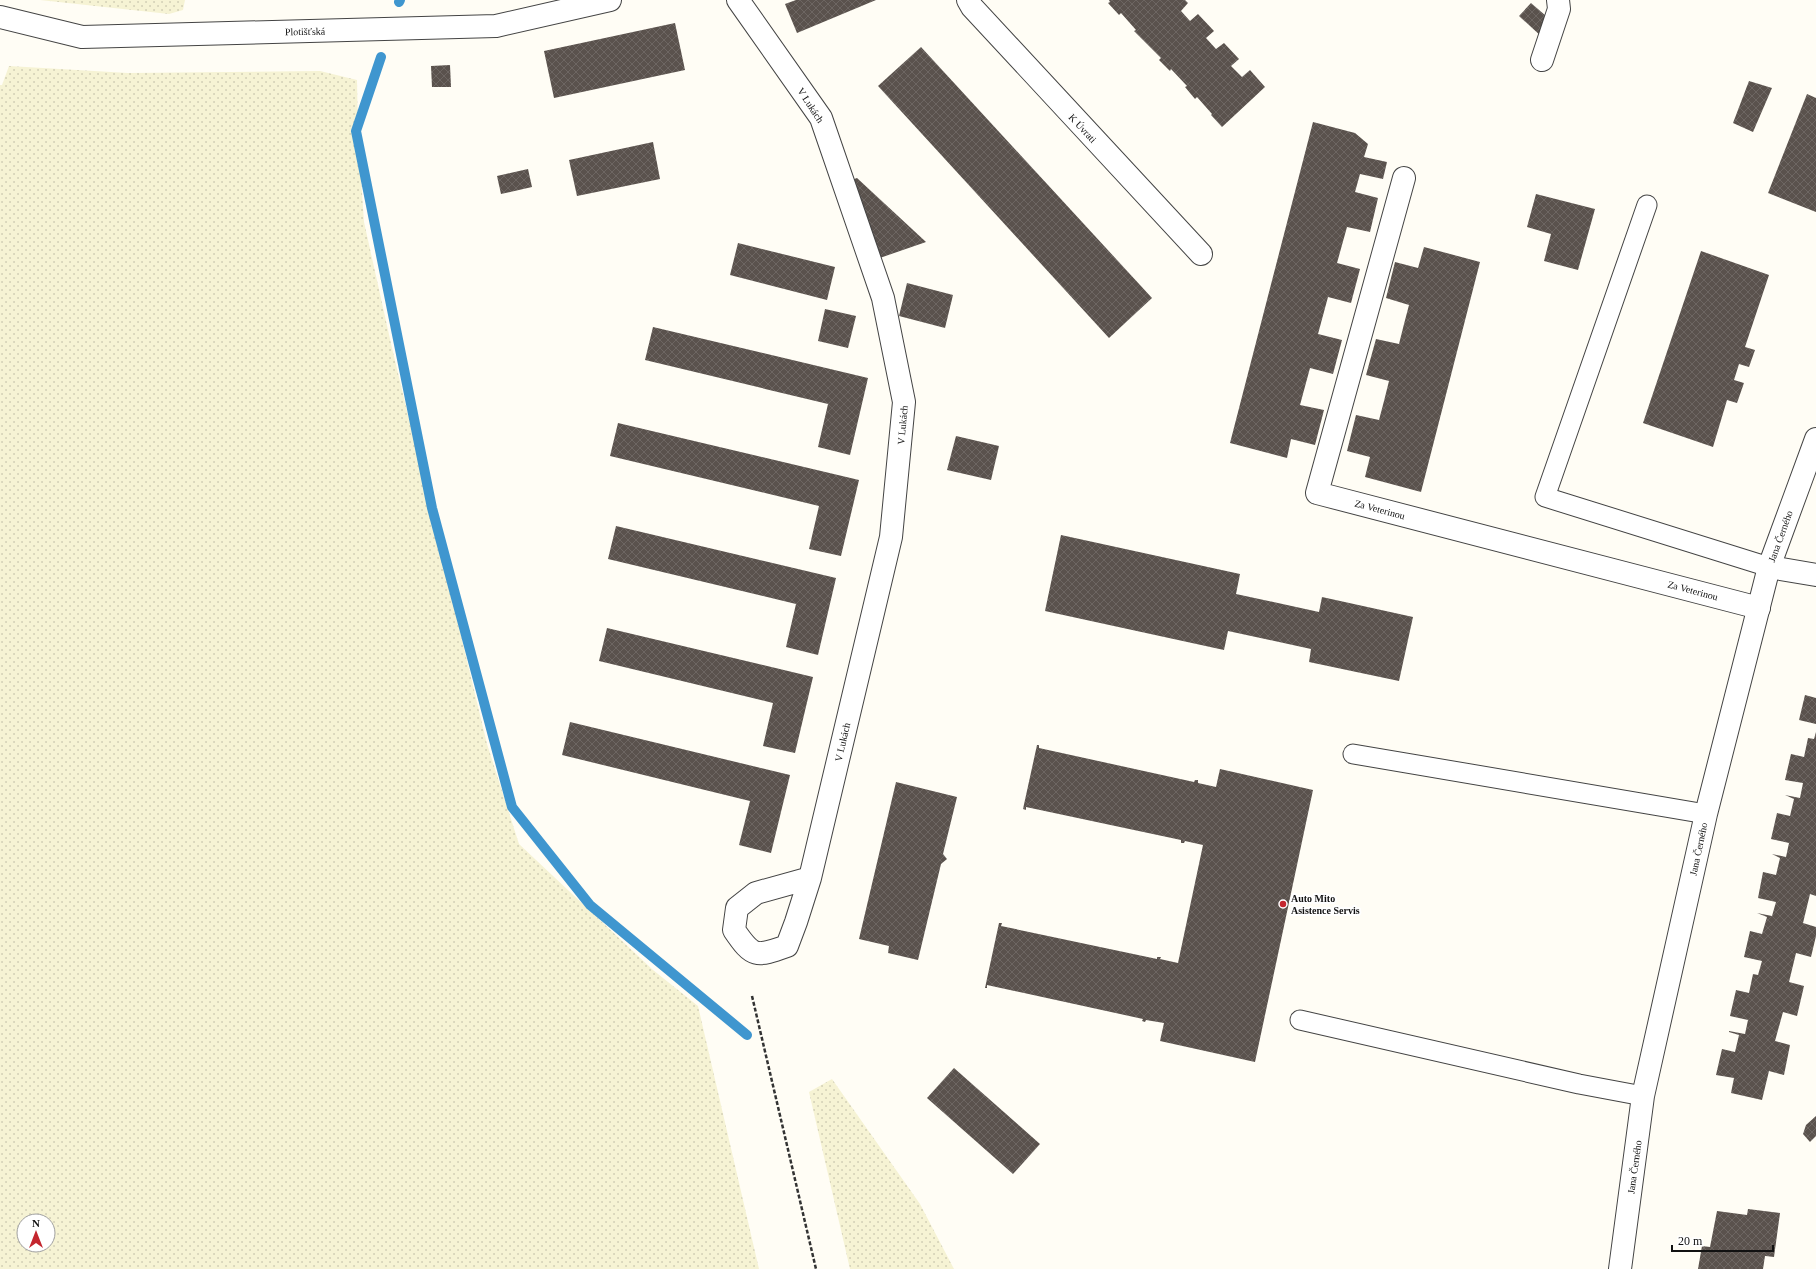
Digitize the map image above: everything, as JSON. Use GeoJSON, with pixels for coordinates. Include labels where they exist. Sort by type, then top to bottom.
{"type":"FeatureCollection","features":[{"type":"Feature","properties":{"kind":"street","name":"Plotišťská"},"geometry":{"type":"LineString","coordinates":[[0,17],[82,37],[496,26],[610,0]]}},
{"type":"Feature","properties":{"kind":"street","name":"V Lukách"},"geometry":{"type":"LineString","coordinates":[[738,0],[821,118],[883,298],[904,402],[891,537],[810,878]]}},
{"type":"Feature","properties":{"kind":"street","name":"K Úvrati"},"geometry":{"type":"LineString","coordinates":[[968,0],[972,7],[1201,254]]}},
{"type":"Feature","properties":{"kind":"street"},"geometry":{"type":"LineString","coordinates":[[1542,60],[1559,9],[1558,0]]}},
{"type":"Feature","properties":{"kind":"street","name":"Za Veterinou"},"geometry":{"type":"LineString","coordinates":[[1404,178],[1317,493],[1759,608]]}},
{"type":"Feature","properties":{"kind":"street","name":"Jana Černého"},"geometry":{"type":"LineString","coordinates":[[1620,1269],[1643,1096],[1706,814],[1769,566],[1816,439]]}},
{"type":"Feature","properties":{"kind":"street"},"geometry":{"type":"LineString","coordinates":[[1769,566],[1816,575]]}},
{"type":"Feature","properties":{"kind":"lane"},"geometry":{"type":"LineString","coordinates":[[1647,205],[1545,497],[1769,566]]}},
{"type":"Feature","properties":{"kind":"lane"},"geometry":{"type":"LineString","coordinates":[[1353,754],[1706,814]]}},
{"type":"Feature","properties":{"kind":"lane"},"geometry":{"type":"LineString","coordinates":[[1300,1020],[1579,1084],[1643,1096]]}},
{"type":"Feature","properties":{"kind":"path"},"geometry":{"type":"LineString","coordinates":[[752,996],[816,1269]]}},
{"type":"Feature","properties":{"kind":"shaded area"},"geometry":{"type":"Polygon","coordinates":[[[40,0],[185,0],[183,10],[169,14],[40,0]]]}},
{"type":"Feature","properties":{"kind":"shaded area"},"geometry":{"type":"Polygon","coordinates":[[[9,66],[128,73],[320,71],[357,80],[358,134],[364,222],[392,348],[487,744],[519,844],[653,970],[698,1006],[759,1269],[0,1269],[0,85],[2,85],[9,66]]]}},
{"type":"Feature","properties":{"kind":"shaded area"},"geometry":{"type":"Polygon","coordinates":[[[832,1079],[920,1204],[954,1269],[850,1269],[809,1092],[832,1079]]]}},
{"type":"Feature","properties":{"kind":"building"},"geometry":{"type":"Polygon","coordinates":[[[796,0],[876,0],[797,33],[785,4],[796,0]]]}},
{"type":"Feature","properties":{"kind":"building"},"geometry":{"type":"Polygon","coordinates":[[[1109,0],[1185,0],[1188,3],[1181,11],[1190,21],[1198,14],[1214,31],[1206,38],[1216,49],[1224,43],[1239,59],[1231,66],[1242,77],[1250,70],[1265,87],[1222,127],[1197,97],[1195,99],[1185,87],[1187,86],[1171,69],[1170,71],[1159,60],[1161,58],[1134,31],[1136,30],[1121,13],[1119,15],[1108,3],[1110,2],[1109,0]]]}},
{"type":"Feature","properties":{"kind":"building"},"geometry":{"type":"Polygon","coordinates":[[[1531,3],[1546,16],[1542,37],[1519,16],[1531,3]]]}},
{"type":"Feature","properties":{"kind":"building"},"geometry":{"type":"Polygon","coordinates":[[[675,23],[685,70],[554,98],[544,51],[675,23]]]}},
{"type":"Feature","properties":{"kind":"building"},"geometry":{"type":"Polygon","coordinates":[[[921,47],[1152,298],[1109,338],[878,86],[921,47]]]}},
{"type":"Feature","properties":{"kind":"building"},"geometry":{"type":"Polygon","coordinates":[[[450,65],[451,87],[432,87],[431,66],[450,65]]]}},
{"type":"Feature","properties":{"kind":"building"},"geometry":{"type":"Polygon","coordinates":[[[1749,81],[1772,88],[1753,132],[1733,123],[1749,81]]]}},
{"type":"Feature","properties":{"kind":"building"},"geometry":{"type":"Polygon","coordinates":[[[1807,94],[1816,98],[1816,212],[1768,193],[1807,94]]]}},
{"type":"Feature","properties":{"kind":"building"},"geometry":{"type":"Polygon","coordinates":[[[1313,122],[1355,133],[1368,144],[1364,157],[1387,162],[1383,179],[1360,174],[1355,192],[1378,198],[1370,232],[1347,227],[1337,263],[1360,269],[1351,303],[1328,297],[1318,334],[1342,340],[1333,374],[1310,368],[1300,405],[1324,410],[1315,445],[1291,439],[1287,458],[1230,443],[1313,122]]]}},
{"type":"Feature","properties":{"kind":"building"},"geometry":{"type":"Polygon","coordinates":[[[653,142],[660,179],[577,196],[569,160],[653,142]]]}},
{"type":"Feature","properties":{"kind":"building"},"geometry":{"type":"Polygon","coordinates":[[[528,169],[532,187],[501,194],[497,176],[528,169]]]}},
{"type":"Feature","properties":{"kind":"building"},"geometry":{"type":"Polygon","coordinates":[[[857,178],[926,242],[874,260],[846,182],[857,178]]]}},
{"type":"Feature","properties":{"kind":"building"},"geometry":{"type":"Polygon","coordinates":[[[1536,194],[1595,209],[1578,270],[1544,261],[1551,234],[1527,227],[1536,194]]]}},
{"type":"Feature","properties":{"kind":"building"},"geometry":{"type":"Polygon","coordinates":[[[738,243],[835,267],[827,300],[730,275],[738,243]]]}},
{"type":"Feature","properties":{"kind":"building"},"geometry":{"type":"Polygon","coordinates":[[[1424,247],[1480,262],[1421,492],[1365,477],[1370,457],[1347,451],[1356,415],[1379,420],[1389,381],[1366,375],[1376,339],[1399,344],[1409,305],[1386,298],[1395,262],[1418,268],[1424,247]]]}},
{"type":"Feature","properties":{"kind":"building"},"geometry":{"type":"Polygon","coordinates":[[[1701,251],[1769,275],[1745,347],[1755,350],[1749,367],[1739,364],[1734,380],[1744,383],[1737,403],[1727,400],[1713,447],[1643,423],[1701,251]]]}},
{"type":"Feature","properties":{"kind":"building"},"geometry":{"type":"Polygon","coordinates":[[[907,283],[953,295],[945,328],[899,316],[907,283]]]}},
{"type":"Feature","properties":{"kind":"building"},"geometry":{"type":"Polygon","coordinates":[[[825,309],[856,316],[848,348],[818,341],[825,309]]]}},
{"type":"Feature","properties":{"kind":"building"},"geometry":{"type":"Polygon","coordinates":[[[653,327],[868,378],[850,455],[818,447],[828,404],[645,360],[653,327]]]}},
{"type":"Feature","properties":{"kind":"building"},"geometry":{"type":"Polygon","coordinates":[[[618,423],[859,480],[841,556],[809,549],[819,506],[610,456],[618,423]]]}},
{"type":"Feature","properties":{"kind":"building"},"geometry":{"type":"Polygon","coordinates":[[[956,436],[999,446],[991,480],[947,470],[956,436]]]}},
{"type":"Feature","properties":{"kind":"building"},"geometry":{"type":"Polygon","coordinates":[[[616,526],[836,578],[818,655],[786,647],[796,604],[608,559],[616,526]]]}},
{"type":"Feature","properties":{"kind":"building"},"geometry":{"type":"Polygon","coordinates":[[[1061,535],[1240,574],[1236,594],[1319,612],[1322,597],[1413,617],[1399,681],[1309,662],[1311,649],[1228,631],[1224,650],[1045,611],[1061,535]]]}},
{"type":"Feature","properties":{"kind":"building"},"geometry":{"type":"Polygon","coordinates":[[[607,628],[813,677],[795,753],[763,746],[773,703],[599,661],[607,628]]]}},
{"type":"Feature","properties":{"kind":"building"},"geometry":{"type":"Polygon","coordinates":[[[1805,695],[1816,698],[1816,724],[1799,720],[1805,695]]]}},
{"type":"Feature","properties":{"kind":"building"},"geometry":{"type":"Polygon","coordinates":[[[570,722],[790,775],[771,853],[739,845],[750,801],[562,755],[570,722]]]}},
{"type":"Feature","properties":{"kind":"building"},"geometry":{"type":"Polygon","coordinates":[[[1816,732],[1816,896],[1810,894],[1803,923],[1816,927],[1816,936],[1811,957],[1796,953],[1789,982],[1804,986],[1797,1016],[1783,1012],[1775,1041],[1790,1045],[1784,1075],[1769,1071],[1762,1100],[1731,1093],[1734,1078],[1716,1075],[1722,1049],[1735,1052],[1739,1035],[1729,1031],[1745,1034],[1748,1020],[1730,1016],[1736,990],[1749,993],[1753,974],[1758,975],[1762,961],[1744,957],[1750,931],[1762,934],[1767,917],[1757,913],[1772,916],[1776,902],[1758,898],[1763,872],[1776,875],[1780,858],[1772,854],[1786,857],[1789,843],[1771,839],[1777,813],[1790,816],[1794,799],[1785,795],[1800,798],[1803,783],[1785,780],[1791,754],[1804,757],[1808,738],[1814,739],[1816,732]]]}},
{"type":"Feature","properties":{"kind":"building"},"geometry":{"type":"Polygon","coordinates":[[[1037,745],[1039,745],[1039,748],[1194,782],[1195,780],[1198,780],[1198,783],[1216,787],[1220,769],[1313,790],[1255,1062],[1160,1041],[1164,1023],[1146,1020],[1145,1022],[1142,1021],[1143,1019],[987,985],[987,988],[985,988],[999,923],[1002,923],[1001,926],[1157,959],[1157,957],[1161,957],[1160,959],[1178,963],[1203,845],[1185,841],[1184,843],[1181,843],[1181,840],[1026,807],[1026,810],[1023,809],[1037,745]]]}},
{"type":"Feature","properties":{"kind":"building"},"geometry":{"type":"Polygon","coordinates":[[[896,782],[957,797],[943,854],[947,859],[941,864],[918,960],[888,953],[889,946],[859,939],[896,782]]]}},
{"type":"Feature","properties":{"kind":"building"},"geometry":{"type":"Polygon","coordinates":[[[954,1068],[1040,1144],[1013,1174],[927,1098],[954,1068]]]}},
{"type":"Feature","properties":{"kind":"building"},"geometry":{"type":"Polygon","coordinates":[[[1816,1116],[1816,1136],[1810,1142],[1803,1134],[1806,1125],[1816,1116]]]}},
{"type":"Feature","properties":{"kind":"building"},"geometry":{"type":"Polygon","coordinates":[[[1748,1209],[1780,1213],[1774,1257],[1757,1255],[1765,1256],[1763,1269],[1698,1269],[1702,1246],[1710,1247],[1717,1211],[1747,1215],[1748,1209]]]}},
{"type":"Feature","properties":{"kind":"waterway"},"geometry":{"type":"LineString","coordinates":[[381,57],[356,131],[432,508],[512,807],[590,905],[747,1035]]}},
{"type":"Feature","properties":{"kind":"place","name":"Auto Mito Asistence Servis"},"geometry":{"type":"Point","coordinates":[1283,904]}}]}
